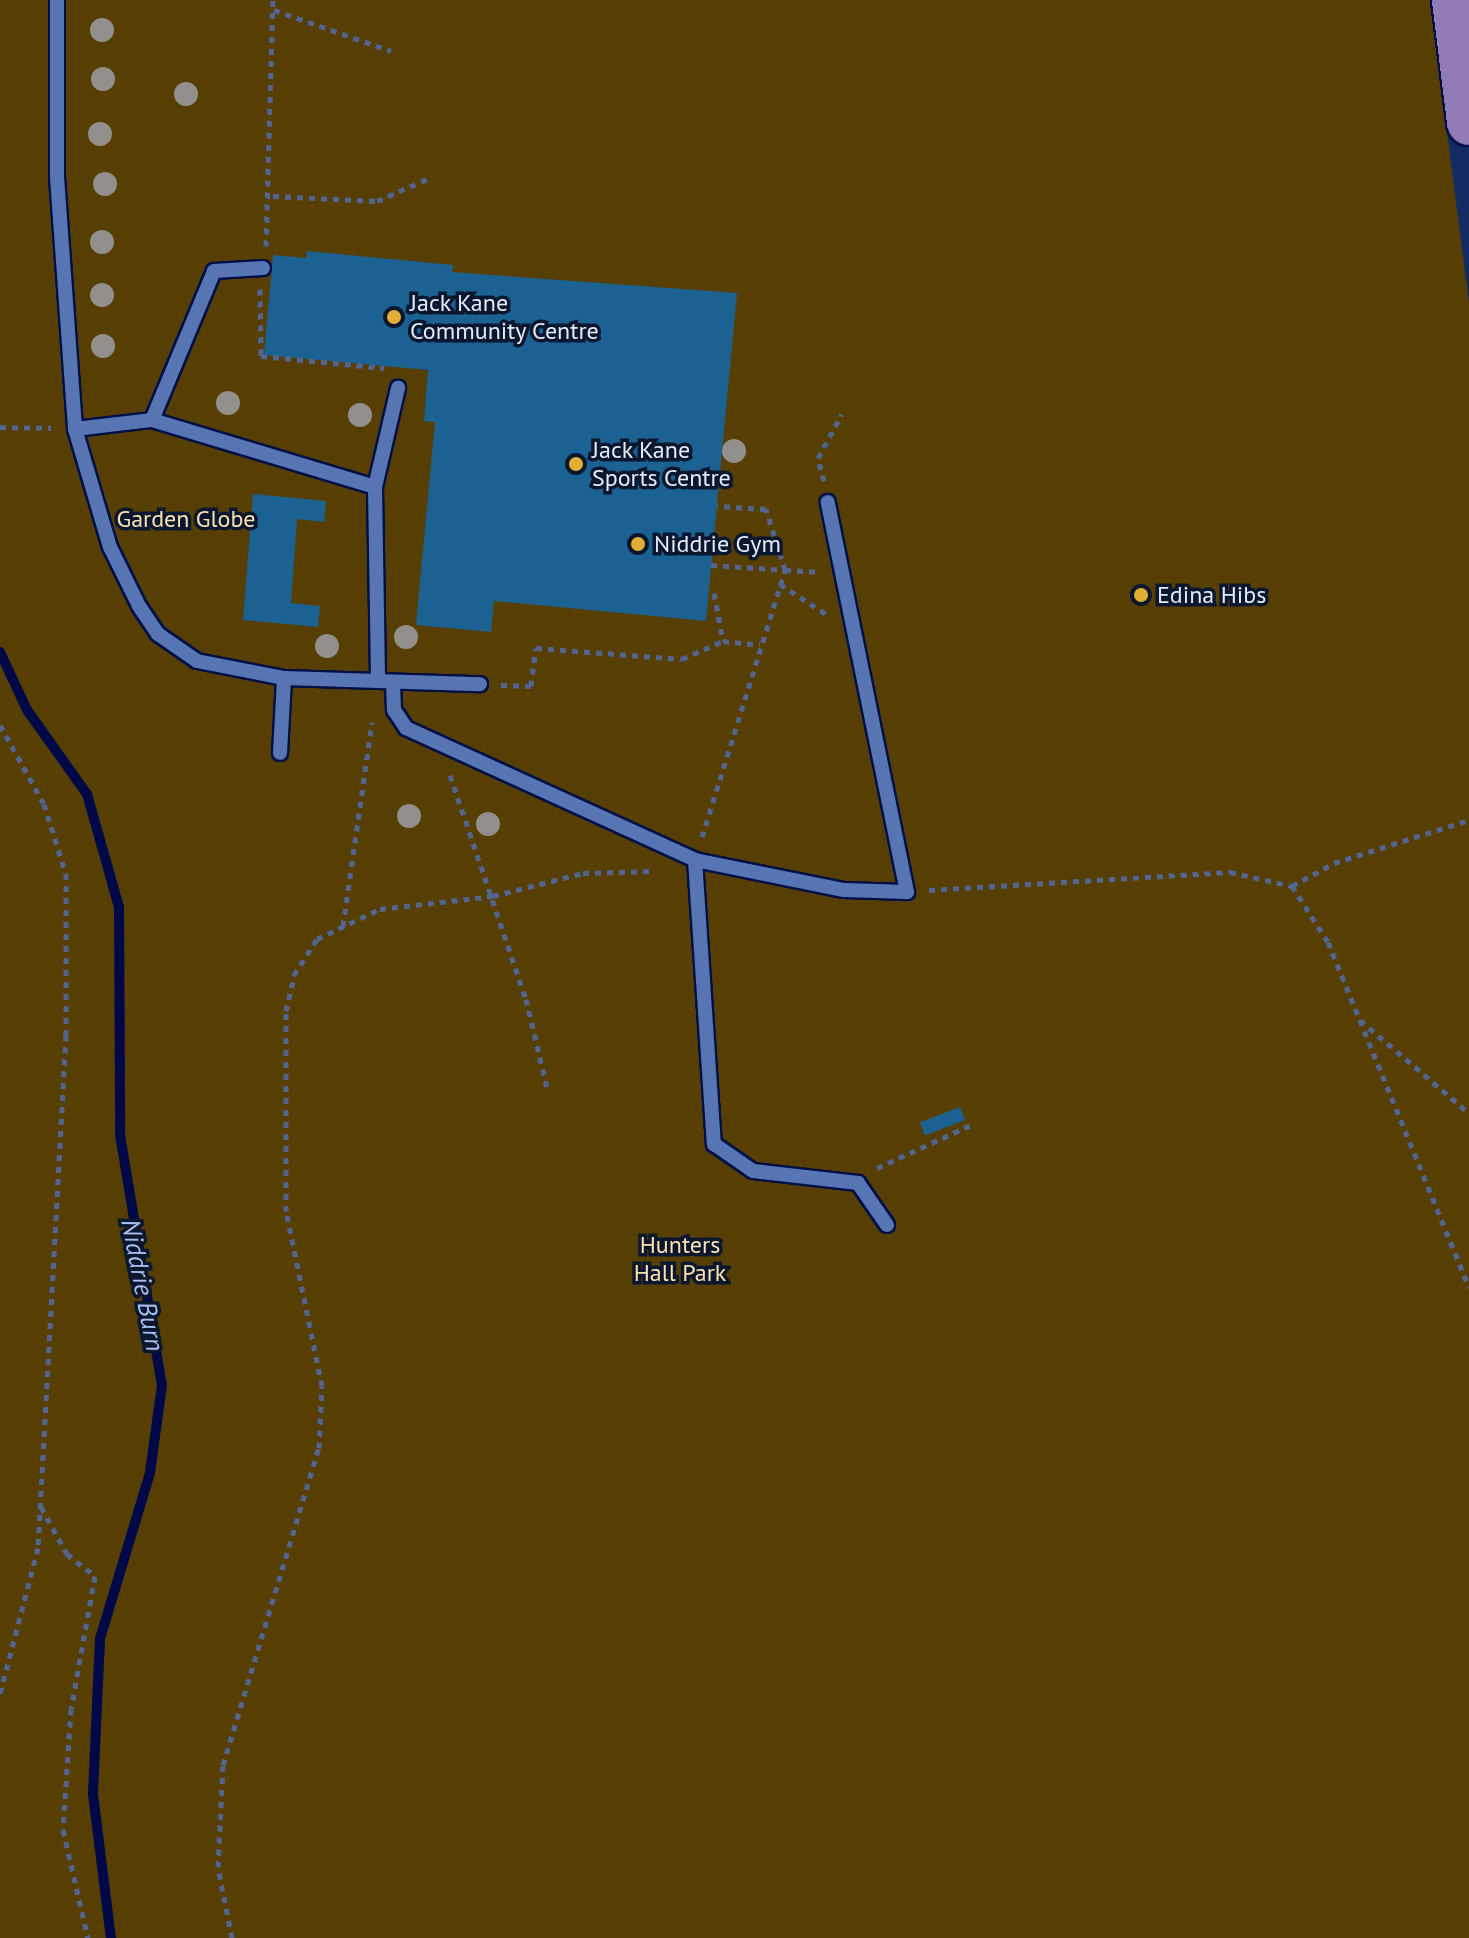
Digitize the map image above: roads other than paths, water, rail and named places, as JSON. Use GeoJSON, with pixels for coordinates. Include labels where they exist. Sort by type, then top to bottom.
{"type":"FeatureCollection","features":[{"type":"Feature","properties":{"kind":"main road"},"geometry":{"type":"LineString","coordinates":[[1454,0],[1469,123]]}},
{"type":"Feature","properties":{"kind":"lane"},"geometry":{"type":"LineString","coordinates":[[57,0],[57,177],[75,429],[110,547],[158,634],[197,661],[284,678],[480,684]]}},
{"type":"Feature","properties":{"kind":"lane"},"geometry":{"type":"LineString","coordinates":[[152,420],[214,271],[262,268]]}},
{"type":"Feature","properties":{"kind":"lane"},"geometry":{"type":"LineString","coordinates":[[398,388],[375,487],[386,681],[394,710],[406,728],[695,860],[844,890],[907,892],[857,633],[828,502]]}},
{"type":"Feature","properties":{"kind":"lane"},"geometry":{"type":"LineString","coordinates":[[75,429],[152,420],[375,487]]}},
{"type":"Feature","properties":{"kind":"lane"},"geometry":{"type":"LineString","coordinates":[[280,753],[284,678]]}},
{"type":"Feature","properties":{"kind":"lane"},"geometry":{"type":"LineString","coordinates":[[695,860],[714,1144],[753,1171],[858,1183],[887,1225]]}},
{"type":"Feature","properties":{"kind":"waterway","name":"Niddrie Burn"},"geometry":{"type":"LineString","coordinates":[[0,652],[27,710],[87,794],[119,907],[120,1135],[162,1385],[150,1473],[100,1639],[93,1794],[111,1938]]}},
{"type":"Feature","properties":{"kind":"place","name":"Jack Kane Community Centre"},"geometry":{"type":"Point","coordinates":[394,317]}},
{"type":"Feature","properties":{"kind":"place","name":"Jack Kane Sports Centre"},"geometry":{"type":"Point","coordinates":[576,464]}},
{"type":"Feature","properties":{"kind":"place","name":"Niddrie Gym"},"geometry":{"type":"Point","coordinates":[638,544]}},
{"type":"Feature","properties":{"kind":"place","name":"Edina Hibs"},"geometry":{"type":"Point","coordinates":[1141,595]}},
{"type":"Feature","properties":{"kind":"park label","name":"Garden Globe"},"geometry":{"type":"Point","coordinates":[186,519]}},
{"type":"Feature","properties":{"kind":"park label","name":"Hunters Hall Park"},"geometry":{"type":"Point","coordinates":[680,1259]}}]}
